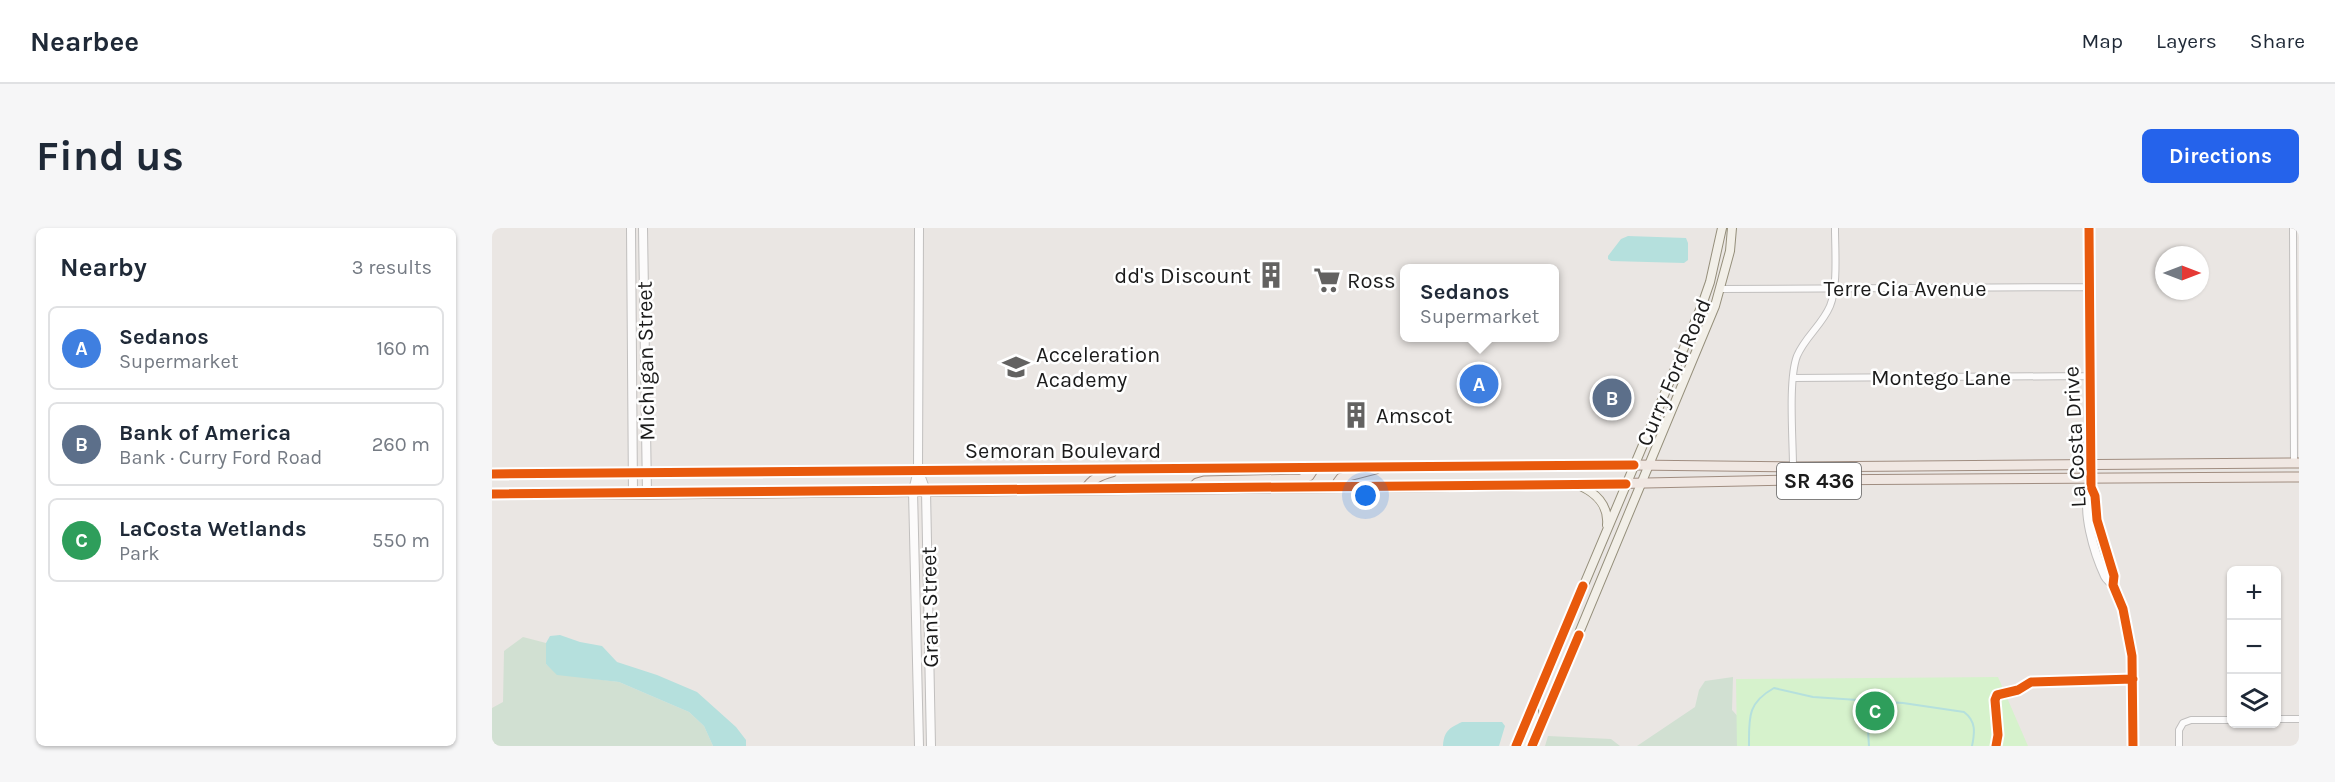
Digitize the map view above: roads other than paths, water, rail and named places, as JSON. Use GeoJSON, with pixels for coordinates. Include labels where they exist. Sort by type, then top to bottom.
{"type":"FeatureCollection","features":[{"type":"Feature","properties":{"kind":"main road","name":"Curry Ford Road"},"geometry":{"type":"LineString","coordinates":[[1516,746],[1702,305],[1710,282],[1722,228]]}},
{"type":"Feature","properties":{"kind":"main road"},"geometry":{"type":"LineString","coordinates":[[1720,289],[1717,284],[1724,243],[1722,228]]}},
{"type":"Feature","properties":{"kind":"main road","name":"Curry Ford Road"},"geometry":{"type":"LineString","coordinates":[[1532,746],[1650,465],[1720,289],[1730,251],[1732,228]]}},
{"type":"Feature","properties":{"kind":"main road","name":"Semoran Boulevard"},"geometry":{"type":"LineString","coordinates":[[492,474],[1634,465],[1793,467],[2296,463]]}},
{"type":"Feature","properties":{"kind":"main road"},"geometry":{"type":"LineString","coordinates":[[1191,489],[1204,481],[1301,480],[1310,476],[1315,467]]}},
{"type":"Feature","properties":{"kind":"main road"},"geometry":{"type":"LineString","coordinates":[[1338,488],[1341,478],[1366,473],[1381,467]]}},
{"type":"Feature","properties":{"kind":"main road"},"geometry":{"type":"LineString","coordinates":[[1085,490],[1089,483],[1099,476],[1120,469]]}},
{"type":"Feature","properties":{"kind":"main road","name":"Semoran Boulevard"},"geometry":{"type":"LineString","coordinates":[[492,494],[647,495],[1642,483],[2091,483],[2299,477]]}},
{"type":"Feature","properties":{"kind":"main road"},"geometry":{"type":"LineString","coordinates":[[1578,485],[1588,489],[1602,502],[1607,518],[1606,530]]}},
{"type":"Feature","properties":{"kind":"main road"},"geometry":{"type":"LineString","coordinates":[[1548,708],[1544,695],[1568,636],[1569,621]]}},
{"type":"Feature","properties":{"kind":"main road"},"geometry":{"type":"LineString","coordinates":[[1526,746],[1536,720],[1533,707]]}},
{"type":"Feature","properties":{"kind":"street","name":"Michigan Street"},"geometry":{"type":"LineString","coordinates":[[631,228],[633,495]]}},
{"type":"Feature","properties":{"kind":"street","name":"Michigan Street"},"geometry":{"type":"LineString","coordinates":[[643,228],[647,495]]}},
{"type":"Feature","properties":{"kind":"street","name":"Grant Street"},"geometry":{"type":"LineString","coordinates":[[919,228],[918,470],[913,491],[919,746]]}},
{"type":"Feature","properties":{"kind":"street"},"geometry":{"type":"LineString","coordinates":[[1793,467],[1794,378],[1797,357],[1831,304],[1834,228]]}},
{"type":"Feature","properties":{"kind":"street","name":"La Costa Drive"},"geometry":{"type":"LineString","coordinates":[[2089,228],[2091,483],[2095,496],[2097,520],[2114,576],[2113,585]]}},
{"type":"Feature","properties":{"kind":"street"},"geometry":{"type":"LineString","coordinates":[[2293,228],[2296,463]]}},
{"type":"Feature","properties":{"kind":"street","name":"Terre Cia Avenue"},"geometry":{"type":"LineString","coordinates":[[1720,289],[2090,287]]}},
{"type":"Feature","properties":{"kind":"street","name":"Montego Lane"},"geometry":{"type":"LineString","coordinates":[[1794,378],[2089,376]]}},
{"type":"Feature","properties":{"kind":"street","name":"Grant Street"},"geometry":{"type":"LineString","coordinates":[[918,470],[926,491],[931,746]]}},
{"type":"Feature","properties":{"kind":"street","name":"La Costa Drive"},"geometry":{"type":"LineString","coordinates":[[2091,483],[2086,496],[2092,539],[2106,579],[2113,585],[2123,609],[2132,656],[2133,746]]}},
{"type":"Feature","properties":{"kind":"street"},"geometry":{"type":"LineString","coordinates":[[2092,539],[2100,542],[2104,548]]}},
{"type":"Feature","properties":{"kind":"street"},"geometry":{"type":"LineString","coordinates":[[917,614],[929,614]]}},
{"type":"Feature","properties":{"kind":"street"},"geometry":{"type":"LineString","coordinates":[[918,694],[930,694]]}},
{"type":"Feature","properties":{"kind":"street"},"geometry":{"type":"LineString","coordinates":[[2281,719],[2299,719]]}},
{"type":"Feature","properties":{"kind":"street"},"geometry":{"type":"LineString","coordinates":[[2179,746],[2179,730],[2183,723],[2191,720],[2227,720]]}},
{"type":"Feature","properties":{"kind":"water"},"geometry":{"type":"Polygon","coordinates":[[[1628,236],[1686,238],[1688,260],[1684,263],[1611,261],[1608,259],[1621,239],[1628,236]]]}},
{"type":"Feature","properties":{"kind":"water"},"geometry":{"type":"Polygon","coordinates":[[[560,635],[602,646],[617,662],[657,675],[697,692],[736,727],[746,740],[746,746],[713,746],[704,726],[689,712],[619,682],[557,675],[546,664],[546,643],[550,636],[560,635]]]}},
{"type":"Feature","properties":{"kind":"water"},"geometry":{"type":"Polygon","coordinates":[[[1462,722],[1502,722],[1505,726],[1499,746],[1443,746],[1448,731],[1462,722]]]}},
{"type":"Feature","properties":{"kind":"waterway"},"geometry":{"type":"LineString","coordinates":[[1749,746],[1751,712],[1759,699],[1774,688],[1813,697],[1903,703],[1964,712],[1971,719],[1974,727],[1972,746]]}},
{"type":"Feature","properties":{"kind":"waterway"},"geometry":{"type":"LineString","coordinates":[[1866,700],[1869,746]]}},
{"type":"Feature","properties":{"kind":"place","name":"dd's Discount"},"geometry":{"type":"Point","coordinates":[1271,275]}},
{"type":"Feature","properties":{"kind":"place","name":"Ross"},"geometry":{"type":"Point","coordinates":[1327,280]}},
{"type":"Feature","properties":{"kind":"place","name":"Acceleration Academy"},"geometry":{"type":"Point","coordinates":[1016,367]}},
{"type":"Feature","properties":{"kind":"place","name":"Sedanos"},"geometry":{"type":"Point","coordinates":[1479,384]}},
{"type":"Feature","properties":{"kind":"place","name":"Bank of America"},"geometry":{"type":"Point","coordinates":[1612,398]}},
{"type":"Feature","properties":{"kind":"place","name":"Amscot"},"geometry":{"type":"Point","coordinates":[1356,415]}},
{"type":"Feature","properties":{"kind":"place","name":"LaCosta Wetlands"},"geometry":{"type":"Point","coordinates":[1875,711]}}]}
